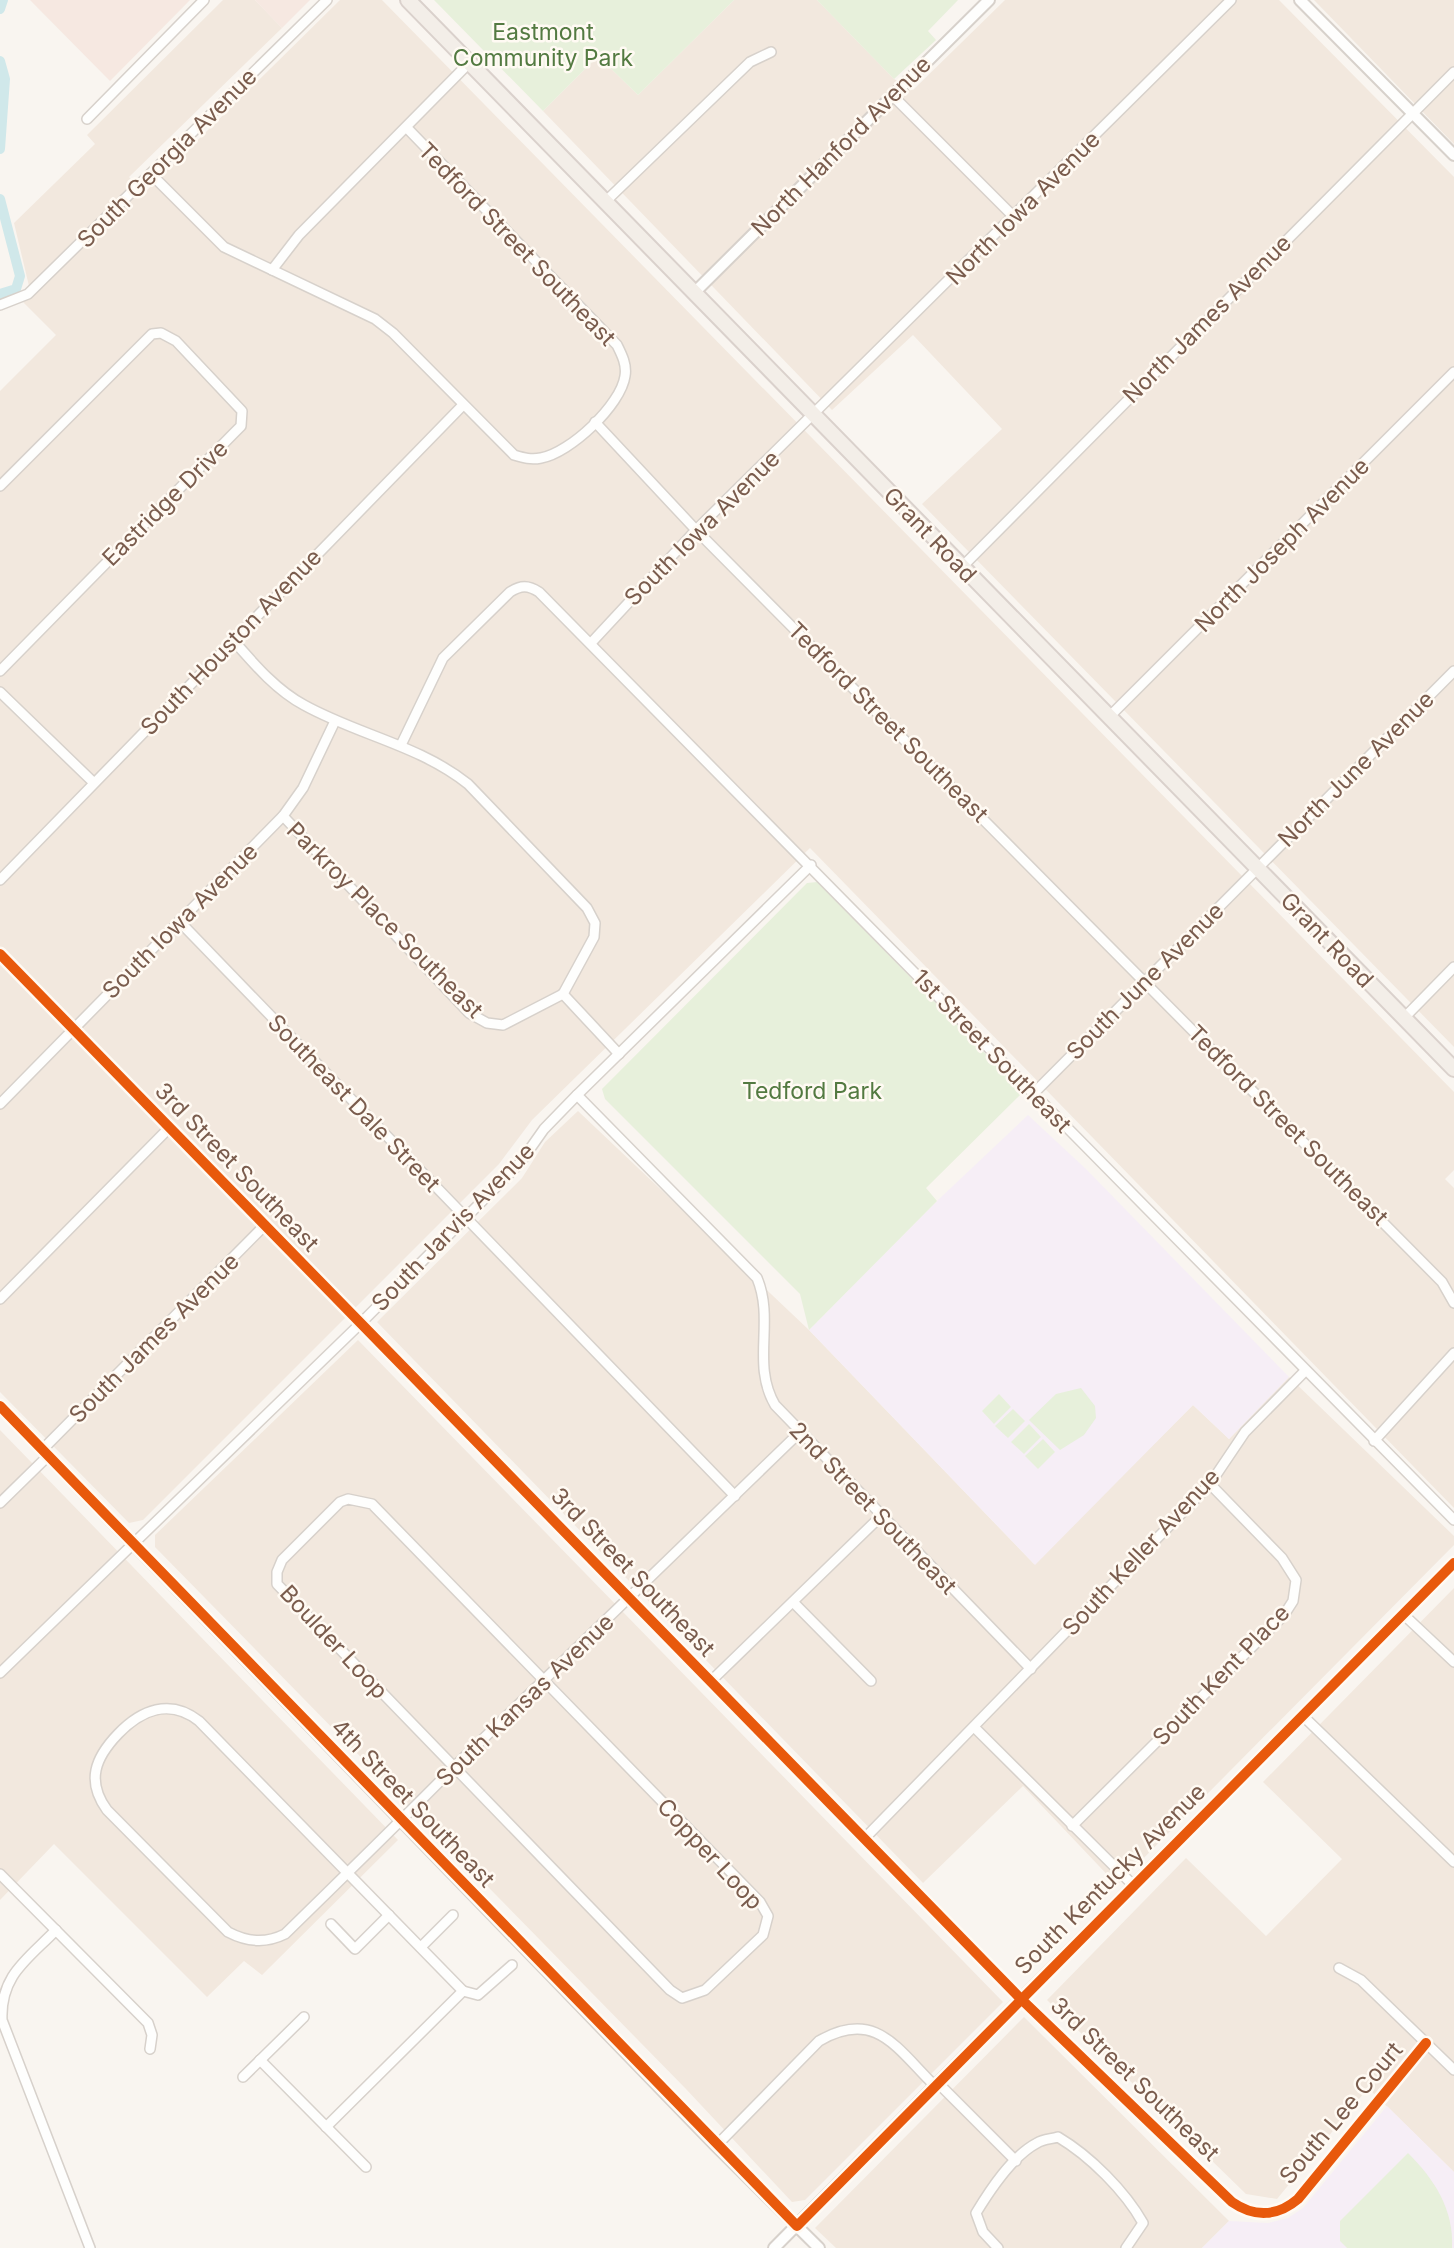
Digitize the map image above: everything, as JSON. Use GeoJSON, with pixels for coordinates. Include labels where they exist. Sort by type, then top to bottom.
{"type":"FeatureCollection","features":[{"type":"Feature","properties":{"kind":"main road","name":"Grant Road"},"geometry":{"type":"LineString","coordinates":[[408,0],[1454,1069]]}},
{"type":"Feature","properties":{"kind":"street"},"geometry":{"type":"LineString","coordinates":[[87,119],[204,0]]}},
{"type":"Feature","properties":{"kind":"street","name":"South Georgia Avenue"},"geometry":{"type":"LineString","coordinates":[[0,305],[28,294],[327,0]]}},
{"type":"Feature","properties":{"kind":"street","name":"North Hanford Avenue"},"geometry":{"type":"LineString","coordinates":[[694,293],[989,0]]}},
{"type":"Feature","properties":{"kind":"street","name":"North Iowa Avenue"},"geometry":{"type":"LineString","coordinates":[[814,415],[1231,0]]}},
{"type":"Feature","properties":{"kind":"street"},"geometry":{"type":"LineString","coordinates":[[1300,0],[1454,155]]}},
{"type":"Feature","properties":{"kind":"street"},"geometry":{"type":"LineString","coordinates":[[605,202],[750,62],[771,52]]}},
{"type":"Feature","properties":{"kind":"street"},"geometry":{"type":"LineString","coordinates":[[272,270],[299,235],[469,63]]}},
{"type":"Feature","properties":{"kind":"street","name":"North James Avenue"},"geometry":{"type":"LineString","coordinates":[[962,567],[1454,72]]}},
{"type":"Feature","properties":{"kind":"street"},"geometry":{"type":"LineString","coordinates":[[892,94],[1014,217]]}},
{"type":"Feature","properties":{"kind":"street","name":"Tedford Street Southeast"},"geometry":{"type":"LineString","coordinates":[[407,128],[617,345],[625,368],[622,388],[595,422],[696,530],[1442,1282],[1454,1303]]}},
{"type":"Feature","properties":{"kind":"street"},"geometry":{"type":"LineString","coordinates":[[151,174],[224,247],[375,319],[393,333],[514,455],[530,460],[555,454],[595,422]]}},
{"type":"Feature","properties":{"kind":"street","name":"Eastridge Drive"},"geometry":{"type":"LineString","coordinates":[[0,486],[152,334],[162,333],[176,341],[242,411],[241,426],[0,671]]}},
{"type":"Feature","properties":{"kind":"street","name":"North Joseph Avenue"},"geometry":{"type":"LineString","coordinates":[[1109,717],[1454,372]]}},
{"type":"Feature","properties":{"kind":"street","name":"South Houston Avenue"},"geometry":{"type":"LineString","coordinates":[[0,880],[463,405]]}},
{"type":"Feature","properties":{"kind":"street","name":"South Iowa Avenue"},"geometry":{"type":"LineString","coordinates":[[592,643],[696,530],[814,415]]}},
{"type":"Feature","properties":{"kind":"street","name":"1st Street Southeast"},"geometry":{"type":"LineString","coordinates":[[401,745],[443,658],[519,586],[527,586],[548,599],[1454,1520]]}},
{"type":"Feature","properties":{"kind":"street"},"geometry":{"type":"LineString","coordinates":[[233,640],[280,689],[335,721],[401,745],[448,768],[468,784],[587,908],[595,923],[594,937],[563,994],[619,1054]]}},
{"type":"Feature","properties":{"kind":"street","name":"North June Avenue"},"geometry":{"type":"LineString","coordinates":[[1257,868],[1454,671]]}},
{"type":"Feature","properties":{"kind":"street"},"geometry":{"type":"LineString","coordinates":[[0,692],[93,782]]}},
{"type":"Feature","properties":{"kind":"street","name":"South Iowa Avenue"},"geometry":{"type":"LineString","coordinates":[[0,1104],[283,816],[303,788],[335,721]]}},
{"type":"Feature","properties":{"kind":"street","name":"Parkroy Place Southeast"},"geometry":{"type":"LineString","coordinates":[[283,816],[469,1013],[487,1023],[503,1026],[563,994]]}},
{"type":"Feature","properties":{"kind":"street","name":"South Jarvis Avenue"},"geometry":{"type":"LineString","coordinates":[[0,1673],[360,1323],[520,1163],[544,1129],[811,865]]}},
{"type":"Feature","properties":{"kind":"street","name":"South June Avenue"},"geometry":{"type":"LineString","coordinates":[[1033,1094],[1257,868]]}},
{"type":"Feature","properties":{"kind":"street","name":"Southeast Dale Street"},"geometry":{"type":"LineString","coordinates":[[179,921],[735,1496]]}},
{"type":"Feature","properties":{"kind":"street","name":"3rd Street Southeast"},"geometry":{"type":"LineString","coordinates":[[0,954],[1020,1998],[1233,2202],[1246,2210]]}},
{"type":"Feature","properties":{"kind":"street"},"geometry":{"type":"LineString","coordinates":[[1404,1018],[1454,967]]}},
{"type":"Feature","properties":{"kind":"street","name":"2nd Street Southeast"},"geometry":{"type":"LineString","coordinates":[[577,1096],[757,1278],[766,1311],[762,1363],[766,1390],[799,1433],[1031,1669]]}},
{"type":"Feature","properties":{"kind":"street"},"geometry":{"type":"LineString","coordinates":[[0,1299],[170,1127]]}},
{"type":"Feature","properties":{"kind":"street","name":"South James Avenue"},"geometry":{"type":"LineString","coordinates":[[0,1503],[265,1225]]}},
{"type":"Feature","properties":{"kind":"street"},"geometry":{"type":"LineString","coordinates":[[1374,1441],[1454,1353]]}},
{"type":"Feature","properties":{"kind":"street","name":"South Keller Avenue"},"geometry":{"type":"LineString","coordinates":[[1031,1669],[1210,1484],[1245,1432],[1305,1371]]}},
{"type":"Feature","properties":{"kind":"street","name":"4th Street Southeast"},"geometry":{"type":"LineString","coordinates":[[0,1406],[716,2146],[819,2248]]}},
{"type":"Feature","properties":{"kind":"street","name":"South Kansas Avenue"},"geometry":{"type":"LineString","coordinates":[[347,1873],[799,1433]]}},
{"type":"Feature","properties":{"kind":"street","name":"South Kent Place"},"geometry":{"type":"LineString","coordinates":[[1072,1826],[1284,1615],[1293,1601],[1296,1580],[1282,1558],[1210,1484]]}},
{"type":"Feature","properties":{"kind":"street","name":"Boulder Loop"},"geometry":{"type":"LineString","coordinates":[[454,1767],[276,1584],[282,1560],[340,1502],[348,1499],[372,1504],[543,1682]]}},
{"type":"Feature","properties":{"kind":"street"},"geometry":{"type":"LineString","coordinates":[[711,1681],[881,1516]]}},
{"type":"Feature","properties":{"kind":"street","name":"South Kentucky Avenue"},"geometry":{"type":"LineString","coordinates":[[774,2248],[1454,1563]]}},
{"type":"Feature","properties":{"kind":"street"},"geometry":{"type":"LineString","coordinates":[[793,1602],[872,1681]]}},
{"type":"Feature","properties":{"kind":"street"},"geometry":{"type":"LineString","coordinates":[[1403,1614],[1454,1662]]}},
{"type":"Feature","properties":{"kind":"street"},"geometry":{"type":"LineString","coordinates":[[864,1839],[1031,1669]]}},
{"type":"Feature","properties":{"kind":"street","name":"Copper Loop"},"geometry":{"type":"LineString","coordinates":[[454,1767],[670,1990],[682,1998],[705,1990],[764,1935],[768,1916],[760,1902],[543,1682]]}},
{"type":"Feature","properties":{"kind":"street"},"geometry":{"type":"LineString","coordinates":[[347,1873],[285,1934],[262,1941],[238,1938],[222,1927],[107,1810],[95,1786],[97,1761],[105,1747],[141,1714],[165,1708],[192,1715],[463,1991],[478,1995],[512,1965]]}},
{"type":"Feature","properties":{"kind":"street"},"geometry":{"type":"LineString","coordinates":[[1302,1715],[1454,1862]]}},
{"type":"Feature","properties":{"kind":"street"},"geometry":{"type":"LineString","coordinates":[[975,1728],[1133,1885]]}},
{"type":"Feature","properties":{"kind":"street"},"geometry":{"type":"LineString","coordinates":[[0,1874],[148,2023],[152,2035],[150,2049]]}},
{"type":"Feature","properties":{"kind":"street"},"geometry":{"type":"LineString","coordinates":[[421,1947],[453,1914]]}},
{"type":"Feature","properties":{"kind":"street"},"geometry":{"type":"LineString","coordinates":[[331,1924],[355,1949],[389,1915]]}},
{"type":"Feature","properties":{"kind":"street"},"geometry":{"type":"LineString","coordinates":[[56,1930],[12,1976],[3,1992],[2,2028],[90,2248]]}},
{"type":"Feature","properties":{"kind":"street"},"geometry":{"type":"LineString","coordinates":[[1339,1968],[1361,1980],[1454,2070]]}},
{"type":"Feature","properties":{"kind":"street"},"geometry":{"type":"LineString","coordinates":[[326,2127],[463,1991]]}},
{"type":"Feature","properties":{"kind":"street"},"geometry":{"type":"LineString","coordinates":[[243,2077],[304,2017]]}},
{"type":"Feature","properties":{"kind":"street"},"geometry":{"type":"LineString","coordinates":[[716,2146],[819,2041],[836,2031],[872,2029],[937,2084],[1017,2161]]}},
{"type":"Feature","properties":{"kind":"street","name":"South Lee Court"},"geometry":{"type":"LineString","coordinates":[[1246,2210],[1265,2214],[1278,2212],[1298,2199],[1426,2043]]}},
{"type":"Feature","properties":{"kind":"street"},"geometry":{"type":"LineString","coordinates":[[260,2060],[366,2167]]}},
{"type":"Feature","properties":{"kind":"street"},"geometry":{"type":"LineString","coordinates":[[998,2248],[983,2232],[976,2213],[987,2194],[1037,2142],[1058,2137],[1075,2147],[1133,2206],[1143,2223],[1126,2248]]}},
{"type":"Feature","properties":{"kind":"shaded area"},"geometry":{"type":"Polygon","coordinates":[[[30,0],[190,0],[110,81],[30,0]]]}},
{"type":"Feature","properties":{"kind":"shaded area"},"geometry":{"type":"Polygon","coordinates":[[[223,0],[255,0],[282,28],[129,177],[144,193],[340,0],[382,0],[1454,1092],[1454,1170],[1445,1179],[1454,1188],[1454,1508],[810,848],[532,1120],[499,1164],[143,1520],[129,1523],[0,1392],[0,391],[56,335],[17,296],[29,286],[14,223],[95,144],[87,135],[223,0]]]}},
{"type":"Feature","properties":{"kind":"shaded area"},"geometry":{"type":"Polygon","coordinates":[[[255,0],[310,0],[282,28],[255,0]]]}},
{"type":"Feature","properties":{"kind":"shaded area"},"geometry":{"type":"Polygon","coordinates":[[[734,0],[817,0],[894,79],[913,90],[1005,0],[1279,0],[1454,177],[1454,1047],[922,504],[1002,429],[913,335],[832,410],[543,111],[598,56],[638,95],[734,0]]]}},
{"type":"Feature","properties":{"kind":"shaded area"},"geometry":{"type":"Polygon","coordinates":[[[1314,0],[1454,0],[1454,144],[1314,0]]]}},
{"type":"Feature","properties":{"kind":"shaded area"},"geometry":{"type":"Polygon","coordinates":[[[578,1111],[809,1330],[1034,1564],[1193,1405],[1229,1439],[1289,1377],[1454,1536],[1454,1545],[1117,1885],[1023,1786],[923,1883],[377,1322],[522,1178],[545,1142],[578,1111]]]}},
{"type":"Feature","properties":{"kind":"shaded area"},"geometry":{"type":"Polygon","coordinates":[[[1028,1115],[1086,1169],[1289,1377],[1229,1439],[1193,1405],[1035,1565],[809,1330],[937,1201],[1028,1115]]]}},
{"type":"Feature","properties":{"kind":"shaded area"},"geometry":{"type":"Polygon","coordinates":[[[358,1340],[1003,2002],[805,2200],[792,2202],[686,2089],[155,1547],[155,1535],[358,1340]]]}},
{"type":"Feature","properties":{"kind":"shaded area"},"geometry":{"type":"Polygon","coordinates":[[[0,1430],[398,1840],[262,1975],[244,1961],[207,1997],[54,1844],[0,1900],[0,1430]]]}},
{"type":"Feature","properties":{"kind":"shaded area"},"geometry":{"type":"Polygon","coordinates":[[[1454,1588],[1454,2172],[1368,2088],[1277,2199],[1246,2194],[1047,2000],[1186,1858],[1266,1936],[1342,1859],[1263,1782],[1454,1588]]]}},
{"type":"Feature","properties":{"kind":"shaded area"},"geometry":{"type":"Polygon","coordinates":[[[1024,2017],[1229,2221],[1202,2248],[836,2248],[815,2228],[1024,2017]]]}},
{"type":"Feature","properties":{"kind":"shaded area"},"geometry":{"type":"Polygon","coordinates":[[[1387,2106],[1454,2172],[1454,2248],[1202,2248],[1229,2221],[1268,2223],[1288,2218],[1303,2208],[1387,2106]]]}},
{"type":"Feature","properties":{"kind":"green space","name":"Eastmont Community Park"},"geometry":{"type":"Polygon","coordinates":[[[434,0],[734,0],[638,95],[598,56],[543,111],[434,0]]]}},
{"type":"Feature","properties":{"kind":"green space"},"geometry":{"type":"Polygon","coordinates":[[[817,0],[958,0],[928,31],[936,40],[894,79],[817,0]]]}},
{"type":"Feature","properties":{"kind":"green space","name":"Tedford Park"},"geometry":{"type":"Polygon","coordinates":[[[817,882],[1023,1092],[926,1188],[937,1201],[809,1330],[800,1294],[605,1099],[602,1089],[807,883],[817,882]]]}},
{"type":"Feature","properties":{"kind":"green space"},"geometry":{"type":"Polygon","coordinates":[[[1081,1388],[1095,1406],[1096,1418],[1084,1435],[1060,1450],[1029,1420],[1056,1394],[1081,1388]]]}},
{"type":"Feature","properties":{"kind":"green space"},"geometry":{"type":"Polygon","coordinates":[[[999,1394],[1011,1407],[994,1424],[982,1411],[999,1394]]]}},
{"type":"Feature","properties":{"kind":"green space"},"geometry":{"type":"Polygon","coordinates":[[[1013,1409],[1025,1421],[1008,1438],[995,1426],[1013,1409]]]}},
{"type":"Feature","properties":{"kind":"green space"},"geometry":{"type":"Polygon","coordinates":[[[1029,1424],[1041,1437],[1024,1454],[1011,1442],[1029,1424]]]}},
{"type":"Feature","properties":{"kind":"green space"},"geometry":{"type":"Polygon","coordinates":[[[1043,1439],[1055,1452],[1038,1469],[1025,1456],[1043,1439]]]}},
{"type":"Feature","properties":{"kind":"green space"},"geometry":{"type":"Polygon","coordinates":[[[1408,2153],[1434,2184],[1446,2208],[1450,2220],[1452,2248],[1347,2248],[1340,2241],[1340,2221],[1408,2153]]]}},
{"type":"Feature","properties":{"kind":"waterway"},"geometry":{"type":"LineString","coordinates":[[0,9],[3,0]]}},
{"type":"Feature","properties":{"kind":"waterway"},"geometry":{"type":"LineString","coordinates":[[0,61],[5,79],[0,149]]}},
{"type":"Feature","properties":{"kind":"waterway"},"geometry":{"type":"LineString","coordinates":[[0,199],[20,276],[16,289],[0,294]]}},
{"type":"Feature","properties":{"kind":"cycle path"},"geometry":{"type":"LineString","coordinates":[[0,954],[1020,1998],[1232,2202],[1249,2211],[1266,2213],[1282,2209],[1298,2199],[1426,2043]]}},
{"type":"Feature","properties":{"kind":"cycle path"},"geometry":{"type":"LineString","coordinates":[[0,1406],[797,2226],[1454,1563]]}}]}
